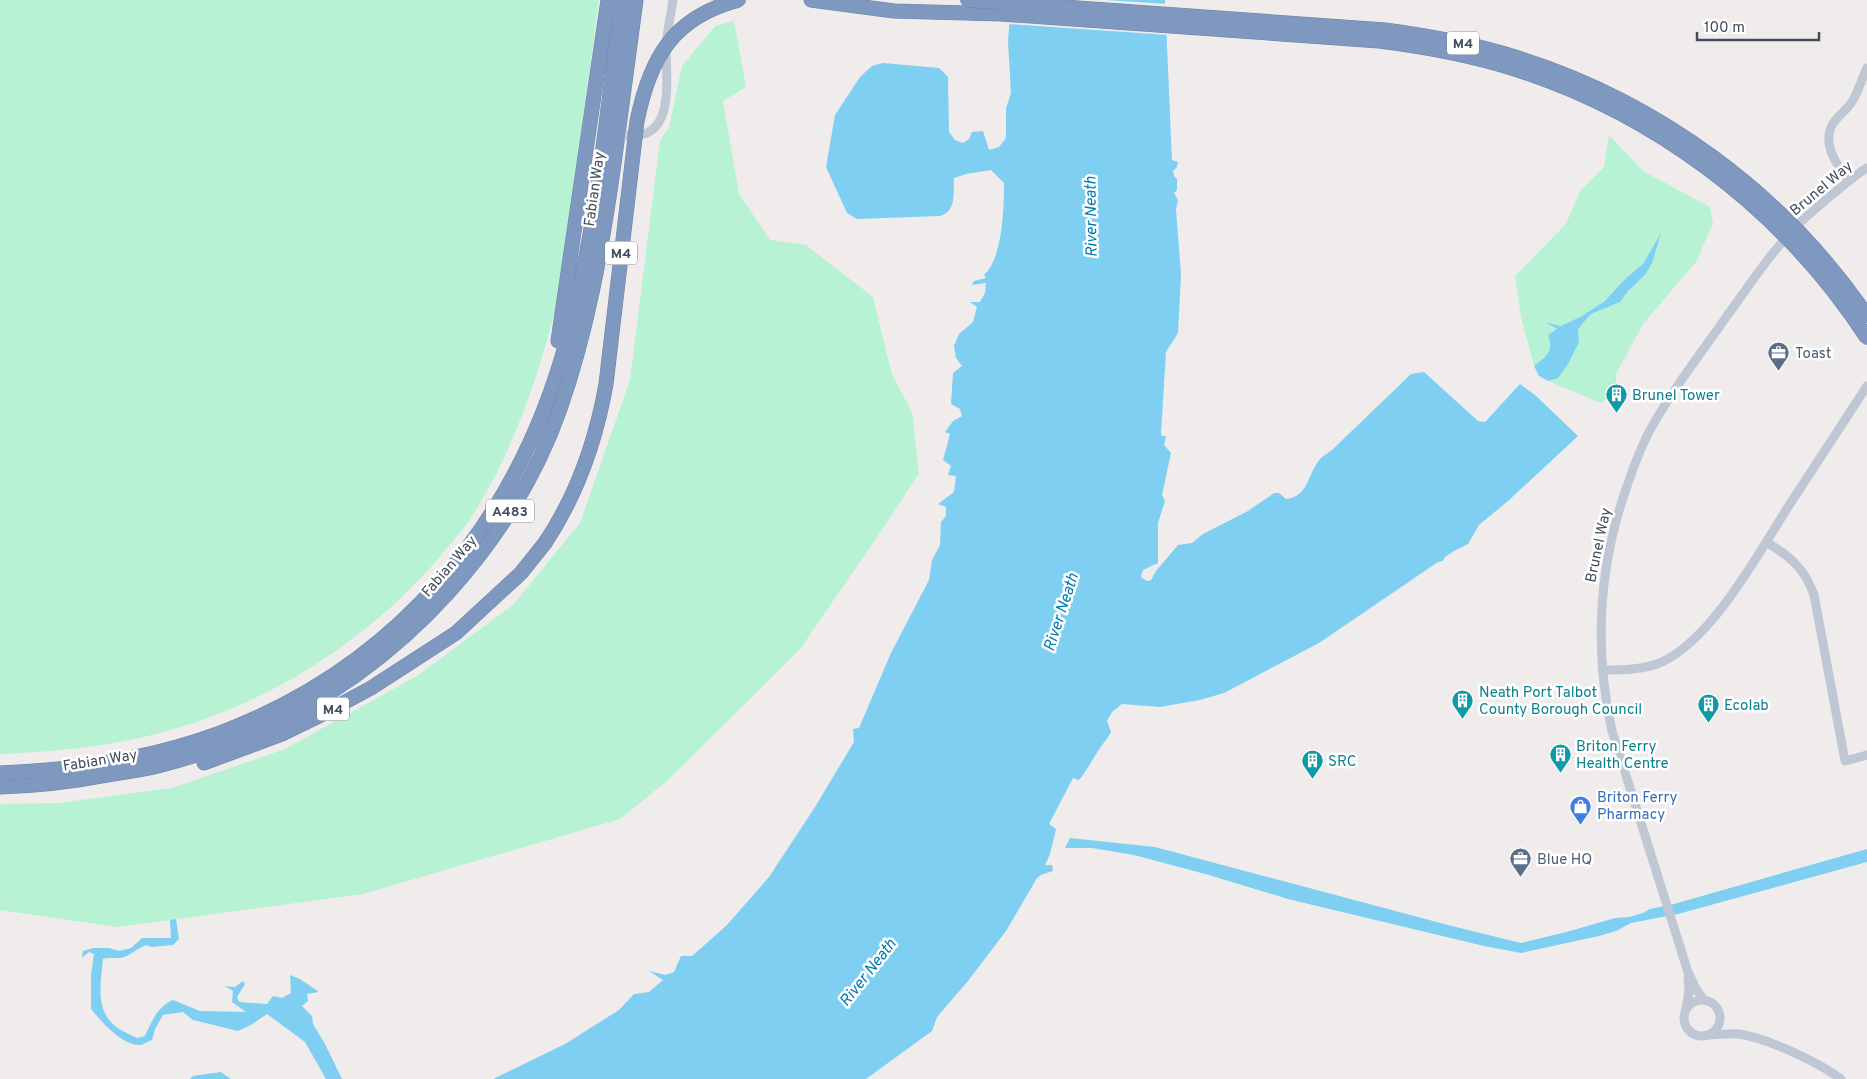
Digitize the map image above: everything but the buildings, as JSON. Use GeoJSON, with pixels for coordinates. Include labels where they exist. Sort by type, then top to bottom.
{"type":"FeatureCollection","features":[{"type":"Feature","properties":{"kind":"highway"},"geometry":{"type":"LineString","coordinates":[[544,410],[560,329],[608,0]]}},
{"type":"Feature","properties":{"kind":"highway","name":"Fabian Way"},"geometry":{"type":"LineString","coordinates":[[0,772],[41,771],[151,754],[218,734],[277,708],[315,687],[342,669],[404,620],[447,575],[472,543],[511,482],[529,448],[567,341],[586,256],[622,0]]}},
{"type":"Feature","properties":{"kind":"highway","name":"Fabian Way"},"geometry":{"type":"LineString","coordinates":[[0,787],[75,781],[156,767],[205,753],[285,720],[343,685],[380,659],[429,614],[492,540],[514,506],[543,452],[560,411],[577,358],[601,252],[636,0]]}},
{"type":"Feature","properties":{"kind":"highway","name":"M4"},"geometry":{"type":"LineString","coordinates":[[75,781],[158,775],[241,750],[282,734],[371,688],[456,633],[521,573],[545,543],[574,492],[600,420],[606,384],[637,121],[647,81],[664,46],[681,28],[715,7],[739,0]]}},
{"type":"Feature","properties":{"kind":"highway","name":"M4"},"geometry":{"type":"LineString","coordinates":[[811,0],[894,11],[1002,14]]}},
{"type":"Feature","properties":{"kind":"highway","name":"M4"},"geometry":{"type":"LineString","coordinates":[[864,0],[926,9],[1379,41],[1432,49],[1479,59],[1546,80],[1591,99],[1650,130],[1703,165],[1736,191],[1778,228],[1811,264],[1840,299],[1867,338]]}},
{"type":"Feature","properties":{"kind":"highway","name":"M4"},"geometry":{"type":"LineString","coordinates":[[967,0],[1385,30],[1442,38],[1526,60],[1584,83],[1637,109],[1682,136],[1726,168],[1772,206],[1804,238],[1835,273],[1867,316]]}},
{"type":"Feature","properties":{"kind":"street"},"geometry":{"type":"LineString","coordinates":[[618,134],[629,136],[650,133],[658,125],[664,111],[667,90],[666,44],[673,0]]}},
{"type":"Feature","properties":{"kind":"street"},"geometry":{"type":"LineString","coordinates":[[1849,181],[1832,153],[1829,139],[1831,127],[1853,101],[1867,68]]}},
{"type":"Feature","properties":{"kind":"street","name":"Brunel Way"},"geometry":{"type":"LineString","coordinates":[[1704,1000],[1688,972],[1612,730],[1602,670],[1601,606],[1609,544],[1627,486],[1648,434],[1662,408],[1777,248],[1798,225],[1867,168]]}},
{"type":"Feature","properties":{"kind":"street"},"geometry":{"type":"LineString","coordinates":[[1602,670],[1644,668],[1662,662],[1701,632],[1734,591],[1867,386]]}},
{"type":"Feature","properties":{"kind":"street"},"geometry":{"type":"LineString","coordinates":[[1766,542],[1790,559],[1809,580],[1814,595],[1845,761],[1867,755]]}},
{"type":"Feature","properties":{"kind":"street","name":"Brunel Way"},"geometry":{"type":"LineString","coordinates":[[1686,1009],[1689,991],[1688,972]]}},
{"type":"Feature","properties":{"kind":"street"},"geometry":{"type":"LineString","coordinates":[[1708,1035],[1717,1027],[1719,1021],[1718,1011],[1716,1007],[1704,1000],[1694,1002],[1686,1009],[1684,1020],[1688,1029],[1699,1036],[1739,1034]]}},
{"type":"Feature","properties":{"kind":"street"},"geometry":{"type":"LineString","coordinates":[[1719,1021],[1739,1034],[1798,1055],[1841,1079]]}},
{"type":"Feature","properties":{"kind":"green space"},"geometry":{"type":"Polygon","coordinates":[[[0,0],[599,0],[558,299],[551,328],[533,385],[511,441],[485,495],[463,529],[413,586],[382,615],[348,642],[276,688],[197,722],[156,734],[78,748],[0,754],[0,0]]]}},
{"type":"Feature","properties":{"kind":"green space"},"geometry":{"type":"Polygon","coordinates":[[[734,21],[746,87],[723,101],[739,194],[770,240],[806,245],[873,297],[892,375],[912,412],[919,473],[800,649],[668,780],[620,819],[363,894],[118,927],[0,910],[0,804],[58,803],[172,788],[285,749],[417,676],[513,605],[580,523],[630,380],[660,141],[669,127],[682,66],[715,26],[734,21]]]}},
{"type":"Feature","properties":{"kind":"green space"},"geometry":{"type":"Polygon","coordinates":[[[1609,135],[1643,171],[1710,207],[1713,223],[1696,262],[1643,324],[1616,374],[1616,391],[1601,403],[1548,381],[1558,378],[1579,342],[1578,330],[1591,314],[1620,302],[1628,291],[1645,275],[1660,236],[1643,264],[1624,280],[1605,301],[1582,316],[1561,326],[1549,324],[1557,329],[1548,354],[1534,366],[1521,317],[1515,276],[1566,224],[1580,191],[1604,167],[1609,135]]]}},
{"type":"Feature","properties":{"kind":"water","name":"River Neath"},"geometry":{"type":"Polygon","coordinates":[[[1011,0],[1165,0],[1172,160],[1178,162],[1177,167],[1173,171],[1177,179],[1177,190],[1174,193],[1178,200],[1176,209],[1181,275],[1178,333],[1166,352],[1161,433],[1162,436],[1166,436],[1164,445],[1171,453],[1162,495],[1165,501],[1158,523],[1158,563],[1143,570],[1142,578],[1147,581],[1151,580],[1156,571],[1178,545],[1192,543],[1203,534],[1248,511],[1274,493],[1279,493],[1286,499],[1300,493],[1321,458],[1331,451],[1411,374],[1424,372],[1478,421],[1485,422],[1520,384],[1535,395],[1578,436],[1508,501],[1479,525],[1468,544],[1454,551],[1445,557],[1443,561],[1438,562],[1319,643],[1224,693],[1200,700],[1160,707],[1122,704],[1112,712],[1107,721],[1110,734],[1080,779],[1073,778],[1049,824],[1056,829],[1050,854],[1045,865],[1052,865],[1053,871],[1037,878],[1006,931],[968,981],[937,1017],[932,1031],[866,1079],[493,1079],[565,1044],[619,1010],[634,994],[649,992],[663,980],[649,971],[665,975],[674,972],[681,956],[692,956],[726,926],[769,877],[815,807],[854,742],[853,729],[859,728],[891,653],[929,580],[932,560],[940,545],[941,522],[946,516],[946,507],[938,504],[954,492],[956,476],[948,475],[951,466],[943,460],[950,434],[945,432],[953,421],[962,416],[960,409],[951,404],[953,373],[962,366],[956,358],[954,346],[959,334],[973,322],[977,307],[970,302],[980,302],[985,293],[986,283],[972,285],[974,281],[986,278],[984,275],[995,257],[999,245],[1004,205],[1004,183],[991,170],[966,174],[954,178],[952,206],[945,214],[940,216],[857,219],[847,213],[826,167],[835,115],[860,77],[872,66],[883,63],[939,68],[948,77],[949,132],[955,140],[963,143],[969,139],[972,132],[983,131],[989,150],[999,147],[1006,138],[1006,108],[1011,93],[1008,42],[1011,0]]]}},
{"type":"Feature","properties":{"kind":"water"},"geometry":{"type":"Polygon","coordinates":[[[1661,233],[1652,263],[1645,275],[1628,291],[1620,302],[1591,314],[1582,324],[1578,330],[1579,342],[1568,364],[1558,378],[1548,381],[1539,376],[1534,366],[1548,354],[1550,341],[1548,335],[1557,329],[1547,323],[1561,326],[1582,316],[1605,301],[1624,280],[1643,264],[1661,233]]]}},
{"type":"Feature","properties":{"kind":"water"},"geometry":{"type":"Polygon","coordinates":[[[1070,838],[1155,847],[1521,943],[1615,918],[1629,917],[1650,909],[1674,904],[1867,849],[1867,862],[1678,914],[1631,923],[1616,931],[1599,936],[1521,953],[1484,946],[1288,899],[1134,855],[1092,848],[1065,848],[1070,838]]]}},
{"type":"Feature","properties":{"kind":"water"},"geometry":{"type":"Polygon","coordinates":[[[176,919],[179,939],[173,945],[151,947],[146,945],[123,957],[103,959],[101,1002],[107,1017],[113,1024],[137,1038],[145,1036],[159,1011],[173,1000],[200,1011],[246,1012],[232,1002],[233,991],[225,986],[235,987],[243,981],[245,984],[237,997],[239,1002],[267,1004],[273,996],[282,998],[291,993],[290,975],[300,979],[319,992],[307,994],[308,1001],[302,1006],[312,1016],[313,1024],[342,1079],[326,1079],[305,1042],[267,1014],[238,1031],[193,1020],[183,1012],[163,1015],[155,1029],[152,1040],[141,1045],[127,1042],[107,1026],[91,1009],[91,976],[94,954],[89,952],[82,958],[83,951],[93,948],[109,948],[119,951],[131,948],[142,938],[171,938],[170,920],[176,919]]]}},
{"type":"Feature","properties":{"kind":"water"},"geometry":{"type":"Polygon","coordinates":[[[221,1072],[231,1079],[190,1079],[193,1076],[221,1072]]]}},
{"type":"Feature","properties":{"kind":"pier"},"geometry":{"type":"Polygon","coordinates":[[[1008,0],[1106,0],[1168,4],[1169,35],[1007,24],[1008,0]]]}},
{"type":"Feature","properties":{"kind":"place","name":"Toast"},"geometry":{"type":"Point","coordinates":[1779,372]}},
{"type":"Feature","properties":{"kind":"place","name":"Brunel Tower"},"geometry":{"type":"Point","coordinates":[1616,414]}},
{"type":"Feature","properties":{"kind":"place","name":"Neath Port Talbot County Borough Council"},"geometry":{"type":"Point","coordinates":[1463,720]}},
{"type":"Feature","properties":{"kind":"place","name":"Ecolab"},"geometry":{"type":"Point","coordinates":[1708,724]}},
{"type":"Feature","properties":{"kind":"place","name":"Briton Ferry Health Centre"},"geometry":{"type":"Point","coordinates":[1560,774]}},
{"type":"Feature","properties":{"kind":"place","name":"SRC"},"geometry":{"type":"Point","coordinates":[1312,780]}},
{"type":"Feature","properties":{"kind":"place","name":"Briton Ferry Pharmacy"},"geometry":{"type":"Point","coordinates":[1581,825]}},
{"type":"Feature","properties":{"kind":"place","name":"Blue HQ"},"geometry":{"type":"Point","coordinates":[1521,878]}}]}
